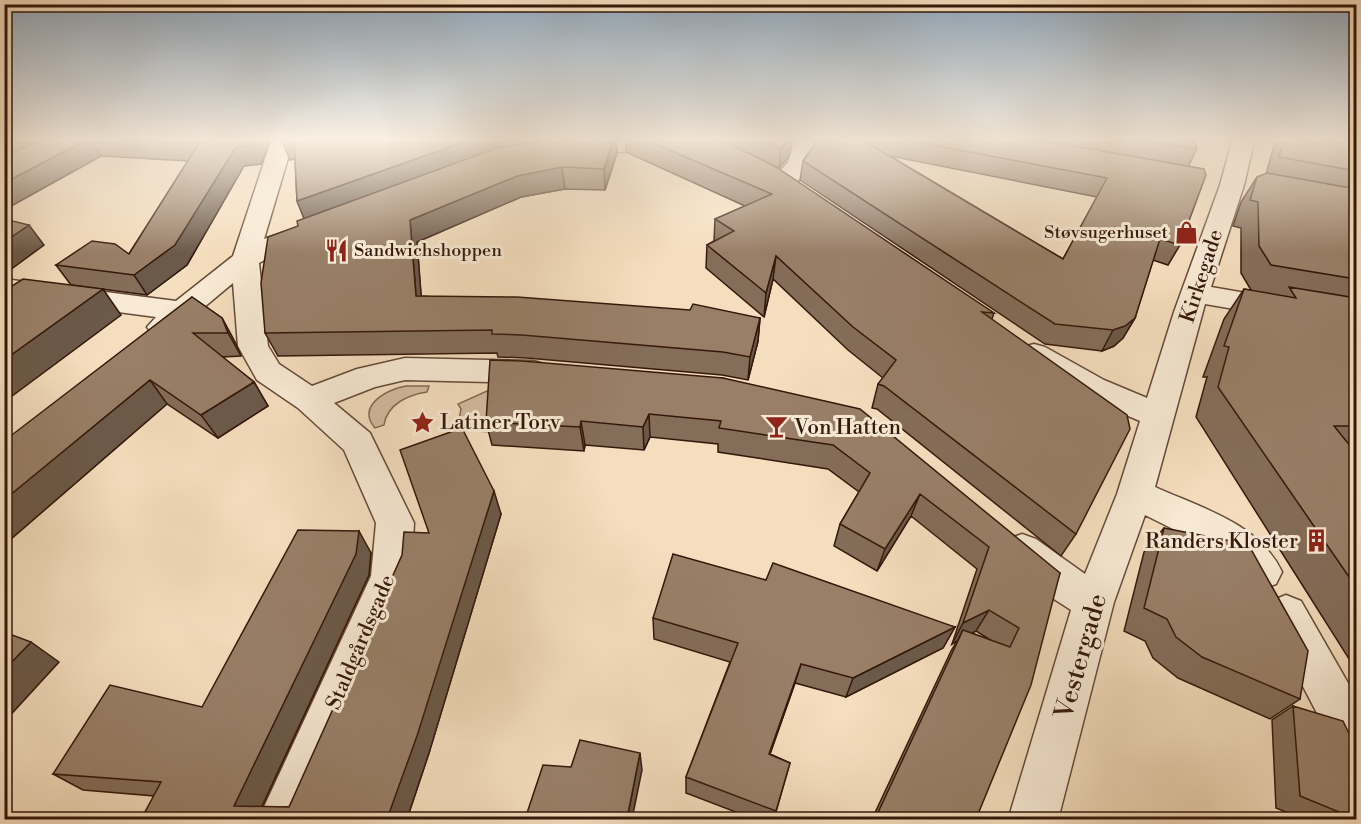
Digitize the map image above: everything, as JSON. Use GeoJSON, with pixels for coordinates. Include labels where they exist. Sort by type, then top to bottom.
{"type":"FeatureCollection","features":[{"type":"Feature","properties":{"kind":"street"},"geometry":{"type":"LineString","coordinates":[[245,260],[272,176]]}},
{"type":"Feature","properties":{"kind":"street"},"geometry":{"type":"LineString","coordinates":[[783,184],[789,176]]}},
{"type":"Feature","properties":{"kind":"street","name":"Kirkegade"},"geometry":{"type":"LineString","coordinates":[[1135,494],[1199,279],[1234,176]]}},
{"type":"Feature","properties":{"kind":"street"},"geometry":{"type":"LineString","coordinates":[[141,345],[245,260],[278,243],[331,223]]}},
{"type":"Feature","properties":{"kind":"street","name":"Staldgårdsgade"},"geometry":{"type":"LineString","coordinates":[[245,260],[252,346],[268,372],[309,400],[358,442],[395,523],[392,576],[283,819]]}},
{"type":"Feature","properties":{"kind":"street"},"geometry":{"type":"LineString","coordinates":[[1199,279],[1356,321]]}},
{"type":"Feature","properties":{"kind":"street"},"geometry":{"type":"LineString","coordinates":[[4,288],[181,311]]}},
{"type":"Feature","properties":{"kind":"street"},"geometry":{"type":"LineString","coordinates":[[1013,339],[1042,359],[1093,388],[1159,416]]}},
{"type":"Feature","properties":{"kind":"street"},"geometry":{"type":"LineString","coordinates":[[309,400],[368,377],[405,369],[527,371],[561,374]]}},
{"type":"Feature","properties":{"kind":"street"},"geometry":{"type":"LineString","coordinates":[[1135,494],[1227,538],[1256,562],[1356,741]]}},
{"type":"Feature","properties":{"kind":"street","name":"Vestergade"},"geometry":{"type":"LineString","coordinates":[[1034,819],[1094,602],[1135,494]]}},
{"type":"Feature","properties":{"kind":"street"},"geometry":{"type":"LineString","coordinates":[[1003,535],[1049,573],[1094,602]]}},
{"type":"Feature","properties":{"kind":"shaded area"},"geometry":{"type":"Polygon","coordinates":[[[406,386],[429,386],[427,392],[413,395],[394,406],[389,411],[384,425],[375,428],[370,420],[371,406],[390,391],[406,386]]]}},
{"type":"Feature","properties":{"kind":"shaded area"},"geometry":{"type":"Polygon","coordinates":[[[496,387],[493,432],[475,431],[458,425],[461,409],[458,404],[496,387]]]}},
{"type":"Feature","properties":{"kind":"building"},"geometry":{"type":"Polygon","coordinates":[[[4,176],[17,176],[4,183],[4,176]]]}},
{"type":"Feature","properties":{"kind":"building"},"geometry":{"type":"Polygon","coordinates":[[[178,176],[218,176],[175,245],[134,275],[56,265],[92,241],[115,244],[129,254],[178,176]]]}},
{"type":"Feature","properties":{"kind":"building"},"geometry":{"type":"Polygon","coordinates":[[[296,176],[366,176],[297,201],[296,176]]]}},
{"type":"Feature","properties":{"kind":"building"},"geometry":{"type":"Polygon","coordinates":[[[419,176],[516,176],[410,220],[416,296],[517,297],[690,310],[693,304],[760,318],[750,357],[723,352],[492,334],[492,330],[265,333],[261,283],[268,237],[298,226],[297,221],[419,176]]]}},
{"type":"Feature","properties":{"kind":"building"},"geometry":{"type":"Polygon","coordinates":[[[731,176],[790,176],[994,313],[982,312],[1127,415],[1130,429],[1076,534],[884,386],[878,384],[896,360],[853,327],[776,256],[766,293],[707,245],[734,231],[715,219],[772,194],[731,176]]]}},
{"type":"Feature","properties":{"kind":"building"},"geometry":{"type":"Polygon","coordinates":[[[827,176],[924,176],[1063,259],[1107,178],[1099,176],[1205,176],[1180,245],[1160,239],[1135,318],[1125,326],[1113,330],[1055,324],[827,176]]]}},
{"type":"Feature","properties":{"kind":"building"},"geometry":{"type":"Polygon","coordinates":[[[1286,176],[1356,189],[1356,279],[1271,265],[1259,246],[1258,202],[1250,200],[1257,177],[1286,176]]]}},
{"type":"Feature","properties":{"kind":"building"},"geometry":{"type":"Polygon","coordinates":[[[4,219],[29,225],[4,242],[4,219]]]}},
{"type":"Feature","properties":{"kind":"building"},"geometry":{"type":"Polygon","coordinates":[[[23,279],[103,289],[4,360],[4,291],[23,279]]]}},
{"type":"Feature","properties":{"kind":"building"},"geometry":{"type":"Polygon","coordinates":[[[1289,287],[1356,298],[1356,426],[1334,426],[1356,453],[1356,587],[1218,387],[1229,347],[1224,346],[1244,289],[1296,298],[1289,287]]]}},
{"type":"Feature","properties":{"kind":"building"},"geometry":{"type":"Polygon","coordinates":[[[192,297],[222,318],[228,333],[193,333],[254,382],[201,415],[150,380],[4,500],[4,441],[192,297]]]}},
{"type":"Feature","properties":{"kind":"building"},"geometry":{"type":"Polygon","coordinates":[[[490,360],[723,378],[860,409],[1060,573],[1031,685],[976,819],[875,819],[963,630],[1010,647],[1019,628],[989,610],[963,623],[989,547],[920,494],[885,549],[840,524],[870,473],[833,445],[719,428],[721,421],[649,414],[643,427],[581,421],[580,427],[486,422],[490,360]]]}},
{"type":"Feature","properties":{"kind":"building"},"geometry":{"type":"Polygon","coordinates":[[[462,428],[494,491],[417,736],[387,819],[174,819],[144,814],[161,782],[53,774],[110,685],[202,707],[298,530],[359,531],[356,554],[234,806],[289,807],[402,555],[404,532],[429,533],[400,450],[462,428]]]}},
{"type":"Feature","properties":{"kind":"building"},"geometry":{"type":"Polygon","coordinates":[[[1164,528],[1241,543],[1252,551],[1308,651],[1300,699],[1202,657],[1176,637],[1167,619],[1144,608],[1164,528]]]}},
{"type":"Feature","properties":{"kind":"building"},"geometry":{"type":"Polygon","coordinates":[[[673,554],[766,580],[773,563],[955,627],[853,678],[801,664],[769,754],[790,763],[776,811],[686,777],[738,643],[653,618],[673,554]]]}},
{"type":"Feature","properties":{"kind":"building"},"geometry":{"type":"Polygon","coordinates":[[[4,632],[31,642],[4,670],[4,632]]]}},
{"type":"Feature","properties":{"kind":"building"},"geometry":{"type":"Polygon","coordinates":[[[1293,706],[1343,721],[1356,748],[1356,819],[1300,796],[1293,706]]]}},
{"type":"Feature","properties":{"kind":"building"},"geometry":{"type":"Polygon","coordinates":[[[580,740],[640,753],[627,819],[525,819],[543,765],[571,767],[580,740]]]}},
{"type":"Feature","properties":{"kind":"place","name":"Støvsugerhuset"},"geometry":{"type":"Point","coordinates":[1186,232]}},
{"type":"Feature","properties":{"kind":"place","name":"Sandwichshoppen"},"geometry":{"type":"Point","coordinates":[336,250]}},
{"type":"Feature","properties":{"kind":"place","name":"Latiner Torv"},"geometry":{"type":"Point","coordinates":[422,422]}},
{"type":"Feature","properties":{"kind":"place","name":"Von Hatten"},"geometry":{"type":"Point","coordinates":[776,427]}},
{"type":"Feature","properties":{"kind":"place","name":"Randers Kloster"},"geometry":{"type":"Point","coordinates":[1316,541]}}]}
